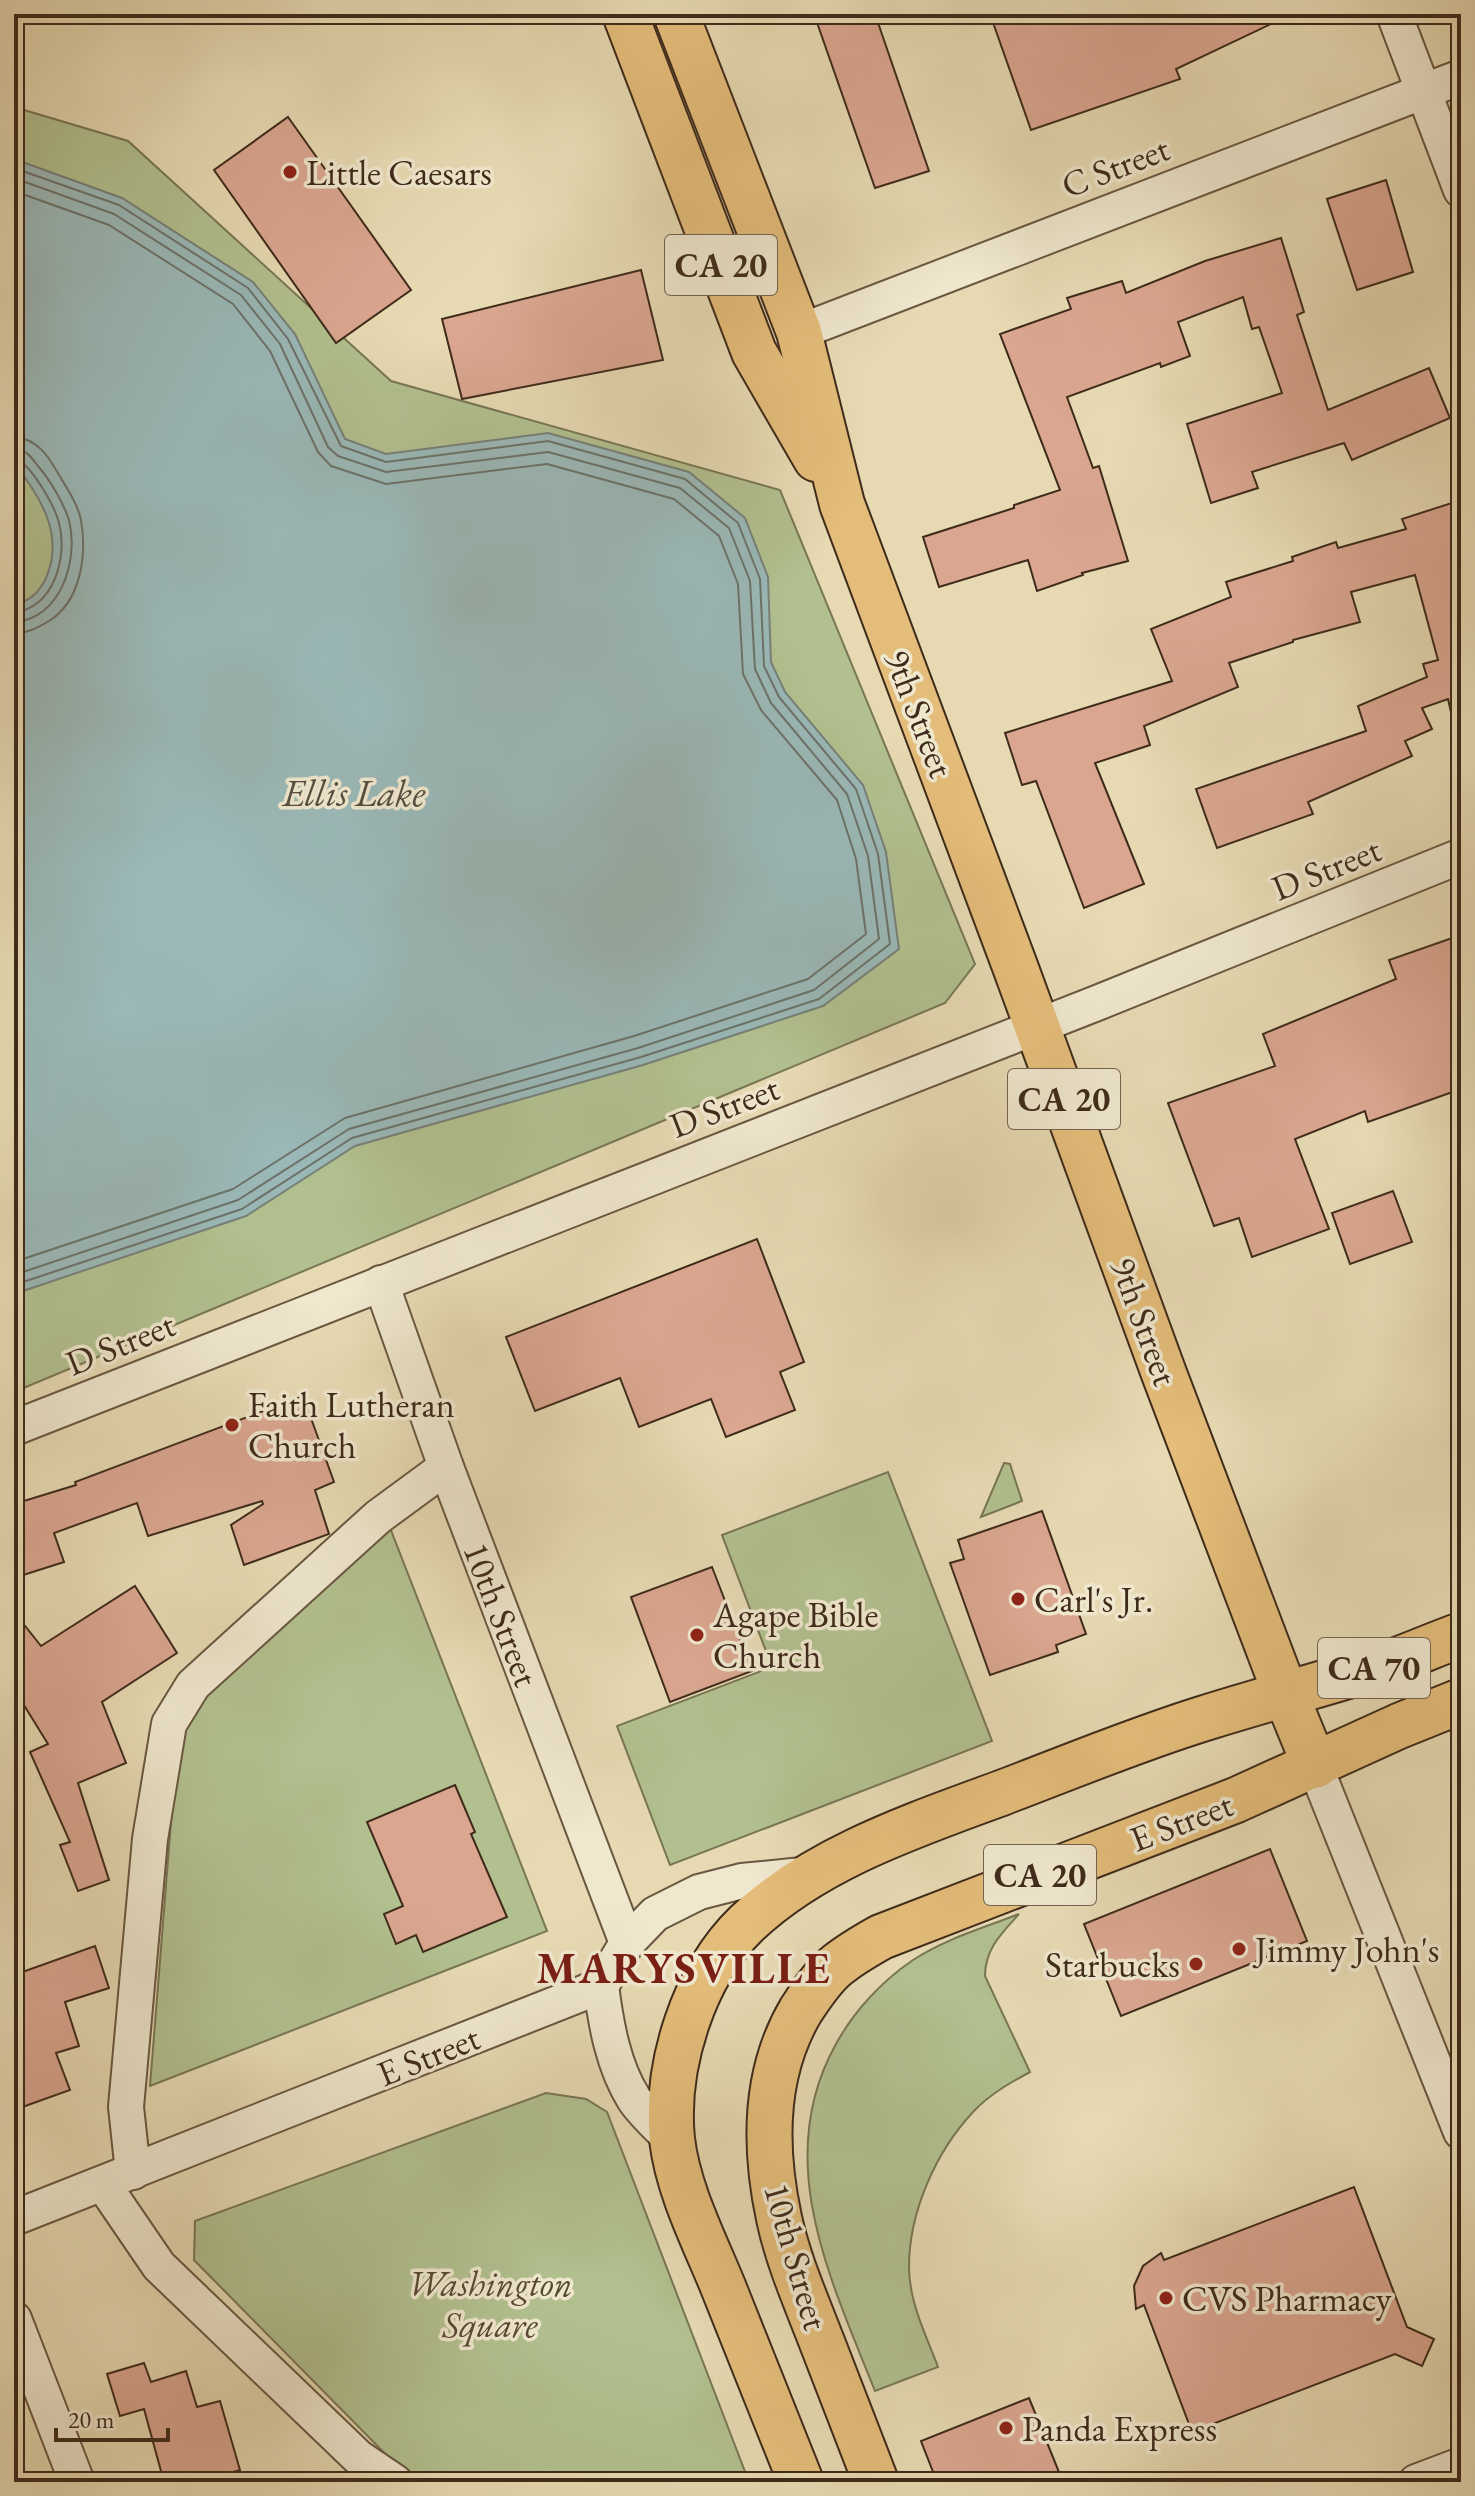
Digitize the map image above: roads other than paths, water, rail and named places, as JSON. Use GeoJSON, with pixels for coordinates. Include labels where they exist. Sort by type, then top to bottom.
{"type":"FeatureCollection","features":[{"type":"Feature","properties":{"kind":"highway","name":"9th Street"},"geometry":{"type":"LineString","coordinates":[[625,14],[754,352],[842,504]]}},
{"type":"Feature","properties":{"kind":"highway","name":"9th Street"},"geometry":{"type":"LineString","coordinates":[[676,14],[799,332],[842,504],[1038,1026],[1163,1371],[1315,1766]]}},
{"type":"Feature","properties":{"kind":"highway","name":"CA 70"},"geometry":{"type":"LineString","coordinates":[[1286,1695],[1381,1666],[1461,1635]]}},
{"type":"Feature","properties":{"kind":"highway","name":"CA 20"},"geometry":{"type":"LineString","coordinates":[[816,1873],[930,1819],[1202,1719],[1286,1695]]}},
{"type":"Feature","properties":{"kind":"highway","name":"E Street"},"geometry":{"type":"LineString","coordinates":[[793,2024],[814,1990],[833,1969],[881,1937],[1236,1800],[1461,1701]]}},
{"type":"Feature","properties":{"kind":"highway","name":"10th Street"},"geometry":{"type":"LineString","coordinates":[[801,2482],[702,2238],[684,2185],[673,2141],[672,2097],[681,2046],[695,2004],[716,1961],[745,1925],[776,1899],[816,1873]]}},
{"type":"Feature","properties":{"kind":"highway","name":"10th Street"},"geometry":{"type":"LineString","coordinates":[[793,2024],[779,2060],[770,2103],[769,2142],[779,2220],[794,2269],[876,2482]]}},
{"type":"Feature","properties":{"kind":"street"},"geometry":{"type":"LineString","coordinates":[[1394,14],[1461,190]]}},
{"type":"Feature","properties":{"kind":"street","name":"C Street"},"geometry":{"type":"LineString","coordinates":[[799,332],[1461,77]]}},
{"type":"Feature","properties":{"kind":"street","name":"D Street"},"geometry":{"type":"LineString","coordinates":[[14,1428],[1038,1026],[1461,856]]}},
{"type":"Feature","properties":{"kind":"street","name":"10th Street"},"geometry":{"type":"LineString","coordinates":[[381,1283],[446,1467],[627,1943]]}},
{"type":"Feature","properties":{"kind":"street"},"geometry":{"type":"LineString","coordinates":[[395,2482],[358,2457],[159,2266],[118,2178],[150,1839],[169,1724],[193,1685],[378,1517],[446,1467]]}},
{"type":"Feature","properties":{"kind":"street","name":"9th Street"},"geometry":{"type":"LineString","coordinates":[[1315,1766],[1461,2132]]}},
{"type":"Feature","properties":{"kind":"street"},"geometry":{"type":"LineString","coordinates":[[601,1986],[627,1943],[655,1914],[699,1892],[742,1881],[816,1873]]}},
{"type":"Feature","properties":{"kind":"street","name":"10th Street"},"geometry":{"type":"LineString","coordinates":[[601,1986],[606,2024],[635,2100],[673,2141]]}},
{"type":"Feature","properties":{"kind":"street","name":"E Street"},"geometry":{"type":"LineString","coordinates":[[14,2218],[601,1986]]}},
{"type":"Feature","properties":{"kind":"street"},"geometry":{"type":"LineString","coordinates":[[14,2319],[77,2482]]}},
{"type":"Feature","properties":{"kind":"street"},"geometry":{"type":"LineString","coordinates":[[1416,2482],[1461,2465]]}},
{"type":"Feature","properties":{"kind":"water","name":"Ellis Lake"},"geometry":{"type":"Polygon","coordinates":[[[14,159],[122,198],[253,282],[295,334],[345,439],[386,454],[548,433],[689,472],[745,518],[768,577],[771,662],[785,692],[863,785],[886,852],[899,949],[823,1006],[643,1065],[355,1146],[246,1216],[14,1294],[14,604],[30,598],[41,587],[53,547],[41,503],[14,463],[14,159]]]}},
{"type":"Feature","properties":{"kind":"place","name":"Little Caesars"},"geometry":{"type":"Point","coordinates":[290,172]}},
{"type":"Feature","properties":{"kind":"place","name":"Faith Lutheran Church"},"geometry":{"type":"Point","coordinates":[232,1425]}},
{"type":"Feature","properties":{"kind":"place","name":"Carl's Jr."},"geometry":{"type":"Point","coordinates":[1018,1599]}},
{"type":"Feature","properties":{"kind":"place","name":"Agape Bible Church"},"geometry":{"type":"Point","coordinates":[697,1635]}},
{"type":"Feature","properties":{"kind":"place","name":"Jimmy John's"},"geometry":{"type":"Point","coordinates":[1239,1949]}},
{"type":"Feature","properties":{"kind":"place","name":"Starbucks"},"geometry":{"type":"Point","coordinates":[1196,1964]}},
{"type":"Feature","properties":{"kind":"place","name":"CVS Pharmacy"},"geometry":{"type":"Point","coordinates":[1166,2298]}},
{"type":"Feature","properties":{"kind":"place","name":"Panda Express"},"geometry":{"type":"Point","coordinates":[1006,2428]}},
{"type":"Feature","properties":{"kind":"district","name":"MARYSVILLE"},"geometry":{"type":"Point","coordinates":[684,1968]}},
{"type":"Feature","properties":{"kind":"park label","name":"Washington Square"},"geometry":{"type":"Point","coordinates":[490,2304]}}]}
